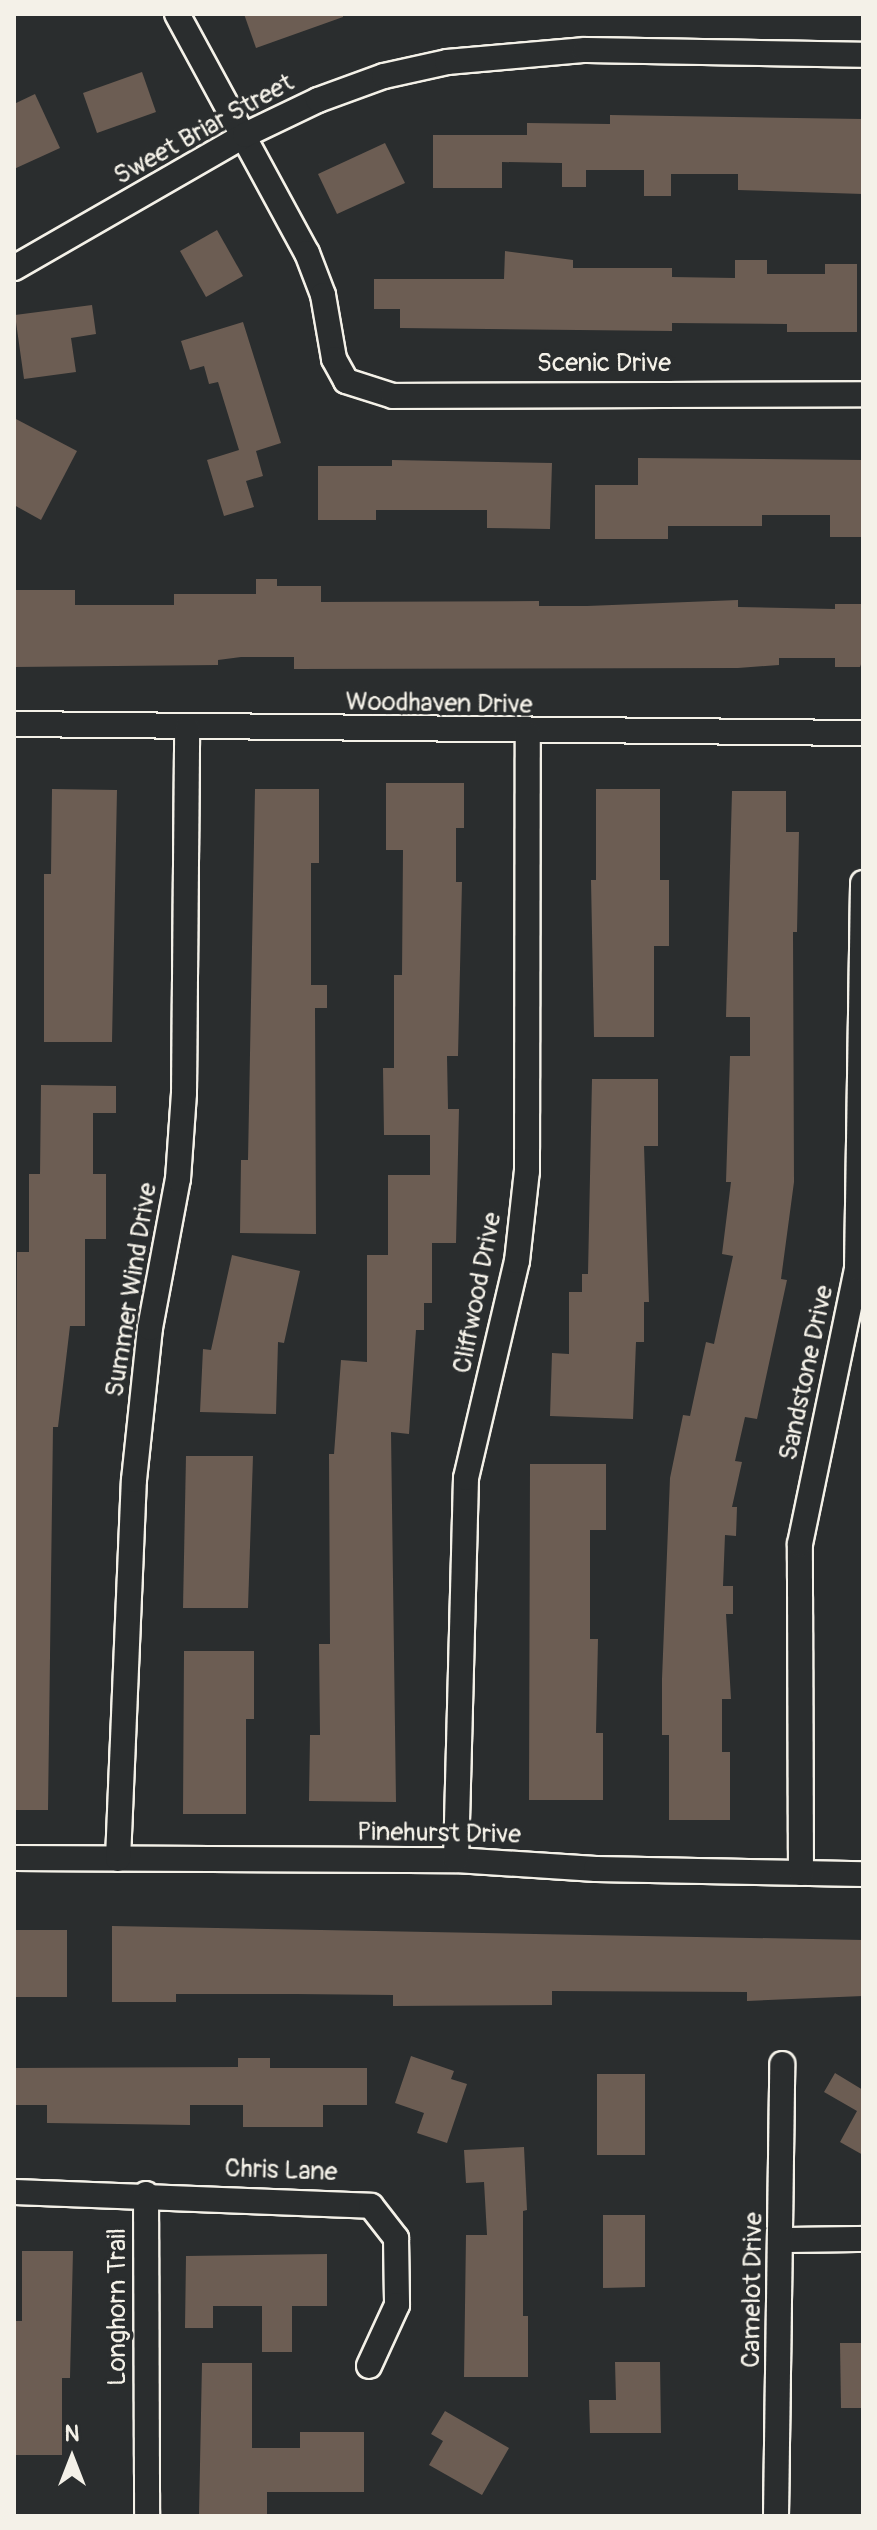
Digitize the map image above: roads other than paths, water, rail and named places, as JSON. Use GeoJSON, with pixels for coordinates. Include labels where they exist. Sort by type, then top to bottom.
{"type":"FeatureCollection","features":[{"type":"Feature","properties":{"kind":"street"},"geometry":{"type":"LineString","coordinates":[[177,14],[245,135]]}},
{"type":"Feature","properties":{"kind":"street","name":"Sweet Briar Street"},"geometry":{"type":"LineString","coordinates":[[14,268],[245,135],[331,95],[447,62],[585,50],[863,55]]}},
{"type":"Feature","properties":{"kind":"street","name":"Scenic Drive"},"geometry":{"type":"LineString","coordinates":[[245,135],[307,253],[323,295],[334,359],[346,381],[393,396],[863,394]]}},
{"type":"Feature","properties":{"kind":"street","name":"Woodhaven Drive"},"geometry":{"type":"LineString","coordinates":[[14,724],[528,734],[863,733]]}},
{"type":"Feature","properties":{"kind":"street","name":"Summer Wind Drive"},"geometry":{"type":"LineString","coordinates":[[118,1859],[134,1480],[150,1328],[178,1179],[184,1093],[187,729]]}},
{"type":"Feature","properties":{"kind":"street","name":"Cliffwood Drive"},"geometry":{"type":"LineString","coordinates":[[456,1860],[466,1478],[517,1261],[527,1171],[528,734]]}},
{"type":"Feature","properties":{"kind":"street","name":"Sandstone Drive"},"geometry":{"type":"LineString","coordinates":[[801,1873],[800,1544],[857,1268],[863,883]]}},
{"type":"Feature","properties":{"kind":"street","name":"Pinehurst Drive"},"geometry":{"type":"LineString","coordinates":[[14,1858],[456,1860],[596,1869],[863,1874]]}},
{"type":"Feature","properties":{"kind":"street","name":"Camelot Drive"},"geometry":{"type":"LineString","coordinates":[[776,2516],[782,2064]]}},
{"type":"Feature","properties":{"kind":"street","name":"Chris Lane"},"geometry":{"type":"LineString","coordinates":[[14,2192],[146,2194],[371,2206],[396,2238],[397,2305],[369,2366]]}},
{"type":"Feature","properties":{"kind":"street","name":"Longhorn Trail"},"geometry":{"type":"LineString","coordinates":[[146,2194],[147,2516]]}},
{"type":"Feature","properties":{"kind":"street"},"geometry":{"type":"LineString","coordinates":[[782,2240],[863,2239]]}}]}
